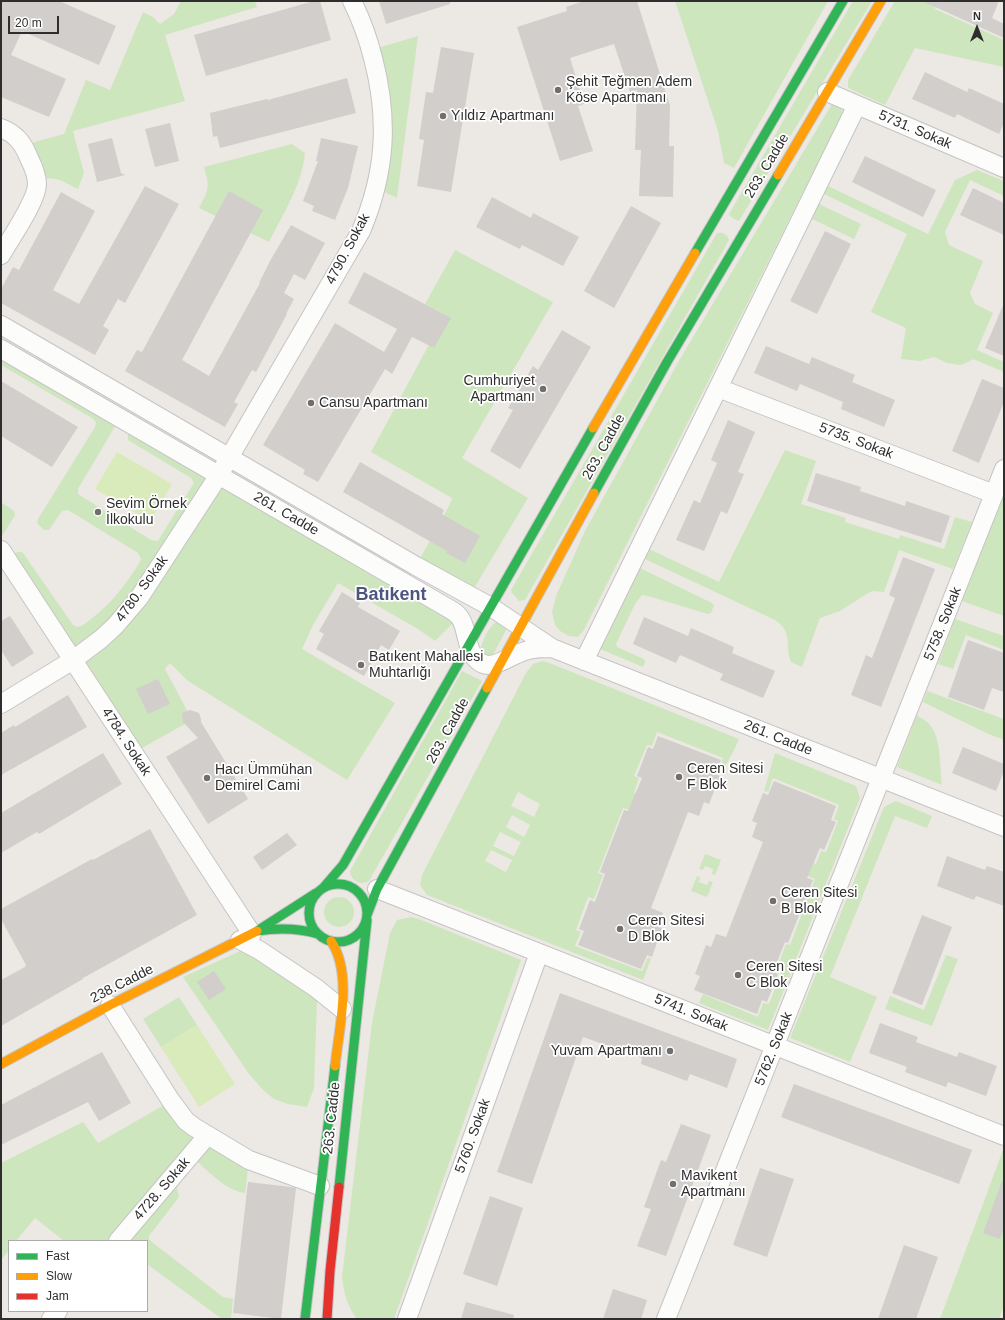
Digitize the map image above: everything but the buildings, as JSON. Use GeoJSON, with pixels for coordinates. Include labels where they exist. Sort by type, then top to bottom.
{"type":"FeatureCollection","features":[{"type":"Feature","properties":{"kind":"main road","name":"263. Cadde"},"geometry":{"type":"LineString","coordinates":[[324,887],[343,865],[639,348],[843,1]]}},
{"type":"Feature","properties":{"kind":"main road","name":"263. Cadde"},"geometry":{"type":"LineString","coordinates":[[327,1319],[330,1271],[367,917],[377,889],[667,362],[881,1]]}},
{"type":"Feature","properties":{"kind":"main road"},"geometry":{"type":"LineString","coordinates":[[250,935],[324,887],[334,884],[344,884],[354,888],[361,894],[368,911],[363,928],[357,935],[349,940],[340,942],[331,941],[322,937],[315,931],[310,922],[309,912],[311,902],[316,893]]}},
{"type":"Feature","properties":{"kind":"main road"},"geometry":{"type":"LineString","coordinates":[[250,935],[282,928],[294,928],[318,934]]}},
{"type":"Feature","properties":{"kind":"main road","name":"238.Cadde"},"geometry":{"type":"LineString","coordinates":[[1,1064],[110,1005],[250,935]]}},
{"type":"Feature","properties":{"kind":"main road"},"geometry":{"type":"LineString","coordinates":[[305,1319],[342,1008],[344,979],[343,968],[337,949],[331,941]]}},
{"type":"Feature","properties":{"kind":"street","name":"4790. Sokak"},"geometry":{"type":"LineString","coordinates":[[219,475],[353,247],[374,197],[380,171],[383,145],[384,126],[382,103],[371,50],[352,1]]}},
{"type":"Feature","properties":{"kind":"street","name":"5731. Sokak"},"geometry":{"type":"LineString","coordinates":[[827,92],[1004,168]]}},
{"type":"Feature","properties":{"kind":"street"},"geometry":{"type":"LineString","coordinates":[[584,660],[857,105]]}},
{"type":"Feature","properties":{"kind":"street"},"geometry":{"type":"LineString","coordinates":[[1,128],[15,135],[24,145],[34,171],[37,185],[32,201],[1,255]]}},
{"type":"Feature","properties":{"kind":"street","name":"261. Cadde"},"geometry":{"type":"LineString","coordinates":[[1,325],[416,566],[491,607],[552,648],[1004,827]]}},
{"type":"Feature","properties":{"kind":"street","name":"261. Cadde"},"geometry":{"type":"LineString","coordinates":[[1,349],[456,613],[462,622],[471,651],[479,662],[493,665],[530,649],[552,648]]}},
{"type":"Feature","properties":{"kind":"street","name":"5735. Sokak"},"geometry":{"type":"LineString","coordinates":[[718,388],[994,494]]}},
{"type":"Feature","properties":{"kind":"street","name":"5758. Sokak"},"geometry":{"type":"LineString","coordinates":[[882,779],[1004,469]]}},
{"type":"Feature","properties":{"kind":"street","name":"4780. Sokak"},"geometry":{"type":"LineString","coordinates":[[1,704],[73,660],[101,639],[115,626],[139,598],[219,475]]}},
{"type":"Feature","properties":{"kind":"street","name":"4784. Sokak"},"geometry":{"type":"LineString","coordinates":[[1,550],[250,935]]}},
{"type":"Feature","properties":{"kind":"street","name":"5762. Sokak"},"geometry":{"type":"LineString","coordinates":[[666,1319],[882,779]]}},
{"type":"Feature","properties":{"kind":"street","name":"5741. Sokak"},"geometry":{"type":"LineString","coordinates":[[377,889],[1004,1136]]}},
{"type":"Feature","properties":{"kind":"street"},"geometry":{"type":"LineString","coordinates":[[250,935],[259,950],[326,995],[342,1008]]}},
{"type":"Feature","properties":{"kind":"street","name":"5760. Sokak"},"geometry":{"type":"LineString","coordinates":[[407,1319],[539,953]]}},
{"type":"Feature","properties":{"kind":"street"},"geometry":{"type":"LineString","coordinates":[[110,1005],[179,1112],[194,1127],[249,1160],[320,1186]]}},
{"type":"Feature","properties":{"kind":"street","name":"4728. Sokak"},"geometry":{"type":"LineString","coordinates":[[119,1240],[207,1136]]}},
{"type":"Feature","properties":{"kind":"green space"},"geometry":{"type":"Polygon","coordinates":[[[181,1],[255,1],[257,7],[165,35],[185,101],[73,131],[84,173],[78,189],[67,183],[54,179],[49,178],[36,180],[24,145],[64,134],[86,80],[110,90],[143,12],[153,17],[160,24],[174,14],[181,1]]]}},
{"type":"Feature","properties":{"kind":"green space"},"geometry":{"type":"Polygon","coordinates":[[[675,1],[828,1],[734,168],[724,163],[718,131],[675,1]]]}},
{"type":"Feature","properties":{"kind":"green space"},"geometry":{"type":"Polygon","coordinates":[[[853,1],[872,1],[739,221],[732,218],[729,214],[853,1]]]}},
{"type":"Feature","properties":{"kind":"green space"},"geometry":{"type":"Polygon","coordinates":[[[895,1],[938,1],[935,9],[1004,40],[1004,67],[915,48],[885,105],[852,90],[848,87],[848,80],[895,1]]]}},
{"type":"Feature","properties":{"kind":"green space"},"geometry":{"type":"Polygon","coordinates":[[[418,36],[397,198],[376,188],[378,179],[371,50],[418,36]]]}},
{"type":"Feature","properties":{"kind":"green space"},"geometry":{"type":"Polygon","coordinates":[[[832,104],[841,106],[841,116],[584,630],[578,637],[569,636],[560,631],[555,625],[552,612],[556,596],[585,531],[680,359],[832,104]]]}},
{"type":"Feature","properties":{"kind":"green space"},"geometry":{"type":"Polygon","coordinates":[[[292,144],[305,153],[303,165],[296,188],[269,242],[199,208],[208,188],[204,167],[292,144]]]}},
{"type":"Feature","properties":{"kind":"green space"},"geometry":{"type":"Polygon","coordinates":[[[977,170],[1004,181],[1004,196],[970,180],[945,232],[949,245],[983,261],[970,293],[975,304],[993,313],[977,350],[1004,362],[1004,372],[973,359],[960,365],[947,363],[934,357],[920,361],[901,359],[906,328],[871,312],[907,234],[824,194],[828,186],[928,234],[955,180],[977,170]]]}},
{"type":"Feature","properties":{"kind":"green space"},"geometry":{"type":"Polygon","coordinates":[[[819,204],[861,224],[854,239],[812,219],[819,204]]]}},
{"type":"Feature","properties":{"kind":"green space"},"geometry":{"type":"Polygon","coordinates":[[[717,233],[724,234],[729,240],[525,600],[519,601],[511,590],[717,233]]]}},
{"type":"Feature","properties":{"kind":"green space"},"geometry":{"type":"Polygon","coordinates":[[[455,250],[553,302],[462,458],[528,498],[470,595],[416,566],[452,498],[371,452],[445,315],[425,304],[455,250]]]}},
{"type":"Feature","properties":{"kind":"green space"},"geometry":{"type":"Polygon","coordinates":[[[1,349],[120,418],[78,489],[78,494],[151,540],[157,541],[159,539],[194,483],[191,478],[128,440],[128,434],[133,426],[453,611],[453,623],[435,641],[418,629],[338,583],[313,625],[302,649],[395,703],[347,780],[188,681],[170,663],[165,669],[192,720],[133,753],[7,558],[17,552],[23,553],[73,625],[77,627],[99,613],[112,600],[141,559],[138,553],[68,510],[62,511],[49,530],[44,530],[37,523],[38,519],[95,427],[96,422],[92,418],[1,365],[1,349]]]}},
{"type":"Feature","properties":{"kind":"green space"},"geometry":{"type":"Polygon","coordinates":[[[785,450],[816,461],[801,504],[846,518],[845,522],[899,539],[900,535],[944,549],[955,517],[972,522],[953,569],[899,550],[884,592],[873,591],[868,593],[840,611],[820,618],[802,667],[791,662],[787,634],[781,625],[775,620],[645,559],[649,549],[719,582],[785,450]]]}},
{"type":"Feature","properties":{"kind":"green space"},"geometry":{"type":"Polygon","coordinates":[[[117,452],[172,484],[150,521],[95,489],[117,452]]]}},
{"type":"Feature","properties":{"kind":"green space"},"geometry":{"type":"Polygon","coordinates":[[[1004,495],[1004,616],[962,601],[1004,495]]]}},
{"type":"Feature","properties":{"kind":"green space"},"geometry":{"type":"Polygon","coordinates":[[[1,502],[14,511],[15,515],[1,536],[1,502]]]}},
{"type":"Feature","properties":{"kind":"green space"},"geometry":{"type":"Polygon","coordinates":[[[640,568],[714,605],[711,613],[708,614],[642,595],[635,604],[616,644],[617,647],[644,659],[645,662],[643,667],[600,649],[640,568]]]}},
{"type":"Feature","properties":{"kind":"green space"},"geometry":{"type":"Polygon","coordinates":[[[955,619],[1004,636],[1004,650],[966,635],[953,669],[938,664],[955,619]]]}},
{"type":"Feature","properties":{"kind":"green space"},"geometry":{"type":"Polygon","coordinates":[[[496,622],[501,622],[506,625],[506,630],[492,657],[486,658],[480,651],[481,647],[488,631],[496,622]]]}},
{"type":"Feature","properties":{"kind":"green space"},"geometry":{"type":"Polygon","coordinates":[[[542,661],[547,662],[739,739],[721,774],[718,773],[723,758],[657,732],[652,746],[647,745],[634,776],[639,778],[634,793],[643,796],[637,812],[623,808],[598,873],[603,875],[594,899],[588,897],[576,930],[581,932],[575,946],[642,971],[648,957],[651,959],[643,980],[427,895],[420,885],[422,875],[526,673],[533,664],[542,661]],[[518,792],[511,806],[534,817],[540,804],[518,792]],[[512,815],[506,827],[524,837],[530,825],[512,815]],[[500,832],[493,846],[514,856],[521,842],[500,832]],[[491,850],[485,861],[506,872],[512,860],[491,850]]]}},
{"type":"Feature","properties":{"kind":"green space"},"geometry":{"type":"Polygon","coordinates":[[[462,671],[482,681],[369,881],[362,883],[356,882],[350,871],[462,671]]]}},
{"type":"Feature","properties":{"kind":"green space"},"geometry":{"type":"Polygon","coordinates":[[[927,691],[1004,719],[1004,740],[986,733],[923,702],[927,691]]]}},
{"type":"Feature","properties":{"kind":"green space"},"geometry":{"type":"Polygon","coordinates":[[[917,715],[931,726],[935,733],[939,747],[942,785],[897,767],[917,715]]]}},
{"type":"Feature","properties":{"kind":"green space"},"geometry":{"type":"Polygon","coordinates":[[[775,753],[856,786],[860,798],[768,1030],[699,1003],[703,994],[758,1017],[763,1003],[769,1004],[781,973],[776,971],[786,944],[790,945],[815,879],[802,874],[806,861],[816,864],[821,851],[826,852],[838,821],[834,819],[839,805],[773,778],[768,792],[764,791],[775,753]]]}},
{"type":"Feature","properties":{"kind":"green space"},"geometry":{"type":"Polygon","coordinates":[[[896,801],[932,816],[927,828],[895,816],[830,977],[877,997],[850,1062],[790,1038],[884,807],[896,801]]]}},
{"type":"Feature","properties":{"kind":"green space"},"geometry":{"type":"Polygon","coordinates":[[[705,854],[721,860],[715,875],[712,874],[713,869],[705,866],[703,870],[699,869],[705,854]]]}},
{"type":"Feature","properties":{"kind":"green space"},"geometry":{"type":"Polygon","coordinates":[[[697,876],[700,877],[699,882],[707,885],[709,881],[713,882],[707,897],[691,891],[697,876]]]}},
{"type":"Feature","properties":{"kind":"green space"},"geometry":{"type":"Polygon","coordinates":[[[339,897],[350,901],[354,912],[350,923],[339,927],[328,923],[324,912],[328,901],[339,897]]]}},
{"type":"Feature","properties":{"kind":"green space"},"geometry":{"type":"Polygon","coordinates":[[[411,917],[521,960],[394,1319],[357,1319],[346,1299],[342,1277],[372,1023],[390,933],[397,920],[411,917]]]}},
{"type":"Feature","properties":{"kind":"green space"},"geometry":{"type":"Polygon","coordinates":[[[247,948],[291,979],[317,1001],[314,1088],[307,1107],[288,1104],[274,1099],[263,1090],[249,1074],[183,977],[247,948]]]}},
{"type":"Feature","properties":{"kind":"green space"},"geometry":{"type":"Polygon","coordinates":[[[946,955],[958,959],[932,1026],[885,1009],[890,996],[924,1010],[946,955]]]}},
{"type":"Feature","properties":{"kind":"green space"},"geometry":{"type":"Polygon","coordinates":[[[179,997],[197,1025],[161,1047],[143,1019],[179,997]]]}},
{"type":"Feature","properties":{"kind":"green space"},"geometry":{"type":"Polygon","coordinates":[[[197,1025],[235,1084],[199,1107],[161,1047],[197,1025]]]}},
{"type":"Feature","properties":{"kind":"green space"},"geometry":{"type":"Polygon","coordinates":[[[171,1101],[249,1160],[245,1193],[238,1192],[224,1184],[209,1173],[191,1156],[169,1181],[177,1188],[179,1197],[149,1236],[149,1239],[152,1242],[223,1297],[233,1299],[231,1319],[222,1319],[148,1265],[148,1240],[63,1240],[35,1218],[17,1240],[8,1240],[8,1251],[1,1260],[1,1163],[83,1122],[98,1143],[171,1101]]]}},
{"type":"Feature","properties":{"kind":"green space"},"geometry":{"type":"Polygon","coordinates":[[[1003,1150],[1004,1305],[999,1319],[940,1319],[1003,1150]]]}},
{"type":"Feature","properties":{"kind":"traffic: fast"},"geometry":{"type":"LineString","coordinates":[[695,253],[843,1]]}},
{"type":"Feature","properties":{"kind":"traffic: fast"},"geometry":{"type":"LineString","coordinates":[[594,493],[667,362],[778,175]]}},
{"type":"Feature","properties":{"kind":"traffic: fast"},"geometry":{"type":"LineString","coordinates":[[324,887],[343,865],[593,428]]}},
{"type":"Feature","properties":{"kind":"traffic: fast"},"geometry":{"type":"LineString","coordinates":[[367,915],[377,889],[487,688]]}},
{"type":"Feature","properties":{"kind":"traffic: fast"},"geometry":{"type":"LineString","coordinates":[[338,884],[349,886],[359,892],[365,902],[367,913],[365,924],[359,934],[349,940],[338,942],[327,940],[317,934],[311,924],[309,913],[311,902],[317,892],[327,886],[338,884]]}},
{"type":"Feature","properties":{"kind":"traffic: fast"},"geometry":{"type":"LineString","coordinates":[[316,893],[257,931],[288,929],[318,934]]}},
{"type":"Feature","properties":{"kind":"traffic: fast"},"geometry":{"type":"LineString","coordinates":[[339,1187],[367,920]]}},
{"type":"Feature","properties":{"kind":"traffic: fast"},"geometry":{"type":"LineString","coordinates":[[305,1319],[335,1066]]}},
{"type":"Feature","properties":{"kind":"traffic: slow"},"geometry":{"type":"LineString","coordinates":[[778,175],[881,1]]}},
{"type":"Feature","properties":{"kind":"traffic: slow"},"geometry":{"type":"LineString","coordinates":[[593,428],[695,253]]}},
{"type":"Feature","properties":{"kind":"traffic: slow"},"geometry":{"type":"LineString","coordinates":[[487,688],[594,493]]}},
{"type":"Feature","properties":{"kind":"traffic: slow"},"geometry":{"type":"LineString","coordinates":[[1,1064],[110,1005],[257,931]]}},
{"type":"Feature","properties":{"kind":"traffic: slow"},"geometry":{"type":"LineString","coordinates":[[331,941],[338,954],[343,985],[343,1002],[335,1066]]}},
{"type":"Feature","properties":{"kind":"traffic: jam"},"geometry":{"type":"LineString","coordinates":[[327,1319],[330,1271],[339,1187]]}},
{"type":"Feature","properties":{"kind":"place","name":"Şehit Teğmen Adem Köse Apartmanı"},"geometry":{"type":"Point","coordinates":[558,90]}},
{"type":"Feature","properties":{"kind":"place","name":"Yıldız Apartmanı"},"geometry":{"type":"Point","coordinates":[443,116]}},
{"type":"Feature","properties":{"kind":"place","name":"Cumhuriyet Apartmanı"},"geometry":{"type":"Point","coordinates":[543,389]}},
{"type":"Feature","properties":{"kind":"place","name":"Cansu Apartmanı"},"geometry":{"type":"Point","coordinates":[311,403]}},
{"type":"Feature","properties":{"kind":"place","name":"Sevim Örnek İlkokulu"},"geometry":{"type":"Point","coordinates":[98,512]}},
{"type":"Feature","properties":{"kind":"place","name":"Batıkent Mahallesi Muhtarlığı"},"geometry":{"type":"Point","coordinates":[361,665]}},
{"type":"Feature","properties":{"kind":"place","name":"Ceren Sitesi F Blok"},"geometry":{"type":"Point","coordinates":[679,777]}},
{"type":"Feature","properties":{"kind":"place","name":"Hacı Ümmühan Demirel Cami"},"geometry":{"type":"Point","coordinates":[207,778]}},
{"type":"Feature","properties":{"kind":"place","name":"Ceren Sitesi B Blok"},"geometry":{"type":"Point","coordinates":[773,901]}},
{"type":"Feature","properties":{"kind":"place","name":"Ceren Sitesi D Blok"},"geometry":{"type":"Point","coordinates":[620,929]}},
{"type":"Feature","properties":{"kind":"place","name":"Ceren Sitesi C Blok"},"geometry":{"type":"Point","coordinates":[738,975]}},
{"type":"Feature","properties":{"kind":"place","name":"Yuvam Apartmanı"},"geometry":{"type":"Point","coordinates":[670,1051]}},
{"type":"Feature","properties":{"kind":"place","name":"Mavikent Apartmanı"},"geometry":{"type":"Point","coordinates":[673,1184]}},
{"type":"Feature","properties":{"kind":"district","name":"Batıkent"},"geometry":{"type":"Point","coordinates":[391,595]}}]}
